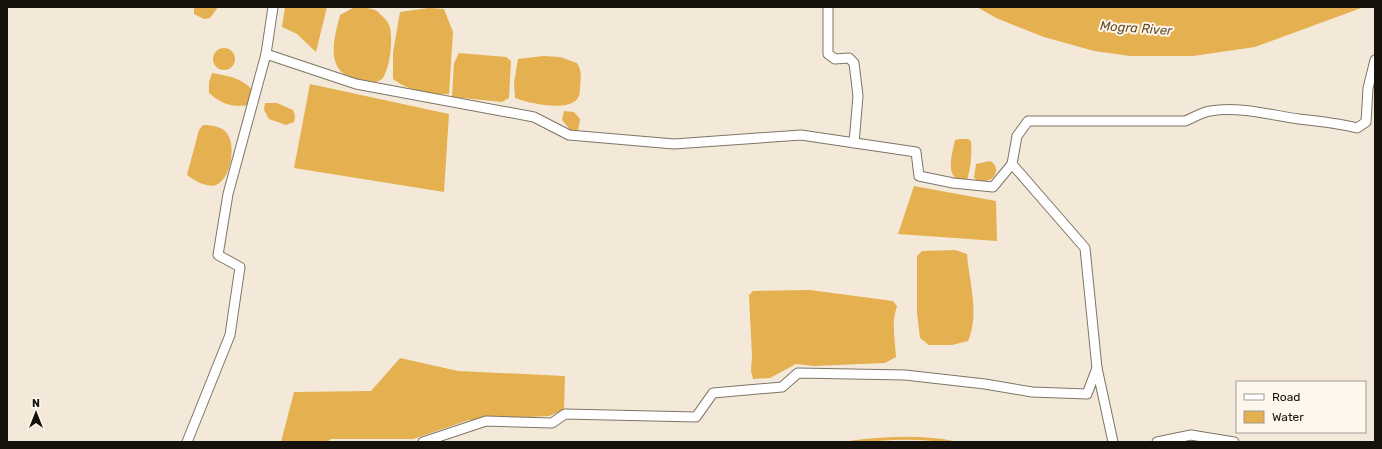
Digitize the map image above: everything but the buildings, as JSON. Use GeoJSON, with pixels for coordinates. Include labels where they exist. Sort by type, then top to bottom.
{"type":"FeatureCollection","features":[{"type":"Feature","properties":{"kind":"street"},"geometry":{"type":"LineString","coordinates":[[187,442],[230,335],[240,267],[218,255],[228,194],[266,54],[273,7]]}},
{"type":"Feature","properties":{"kind":"street"},"geometry":{"type":"LineString","coordinates":[[828,7],[828,54],[835,60],[849,58],[854,63],[858,96],[854,143]]}},
{"type":"Feature","properties":{"kind":"street"},"geometry":{"type":"LineString","coordinates":[[266,54],[356,84],[534,117],[569,135],[674,144],[801,135],[916,152],[919,176],[953,183],[993,187],[1012,164],[1017,136],[1028,121],[1185,121],[1208,111],[1227,109],[1249,110],[1298,119],[1326,121],[1357,128],[1366,122],[1368,88],[1375,60]]}},
{"type":"Feature","properties":{"kind":"street"},"geometry":{"type":"LineString","coordinates":[[1012,164],[1085,248],[1097,368],[1113,442]]}},
{"type":"Feature","properties":{"kind":"street"},"geometry":{"type":"LineString","coordinates":[[423,442],[486,421],[552,423],[565,414],[696,417],[713,393],[782,387],[798,373],[905,375],[985,384],[1032,392],[1087,394],[1097,368]]}},
{"type":"Feature","properties":{"kind":"street"},"geometry":{"type":"LineString","coordinates":[[1157,442],[1191,435],[1234,442]]}},
{"type":"Feature","properties":{"kind":"water"},"geometry":{"type":"Polygon","coordinates":[[[194,7],[218,7],[210,18],[204,19],[194,14],[194,7]]]}},
{"type":"Feature","properties":{"kind":"water"},"geometry":{"type":"Polygon","coordinates":[[[285,7],[327,7],[316,52],[297,34],[282,27],[285,7]]]}},
{"type":"Feature","properties":{"kind":"water","name":"Mogra River"},"geometry":{"type":"Polygon","coordinates":[[[977,7],[1364,7],[1255,47],[1193,56],[1130,56],[1094,51],[1044,37],[996,18],[977,7]]]}},
{"type":"Feature","properties":{"kind":"water"},"geometry":{"type":"Polygon","coordinates":[[[353,8],[375,10],[389,25],[391,45],[389,61],[385,75],[377,82],[367,82],[350,77],[342,72],[336,64],[334,46],[340,15],[353,8]]]}},
{"type":"Feature","properties":{"kind":"water"},"geometry":{"type":"Polygon","coordinates":[[[429,8],[444,9],[453,32],[449,94],[434,94],[412,89],[393,79],[393,53],[400,12],[429,8]]]}},
{"type":"Feature","properties":{"kind":"water"},"geometry":{"type":"Polygon","coordinates":[[[224,48],[232,51],[235,59],[232,67],[224,70],[216,67],[213,59],[216,51],[224,48]]]}},
{"type":"Feature","properties":{"kind":"water"},"geometry":{"type":"Polygon","coordinates":[[[459,53],[506,57],[511,61],[509,98],[502,102],[452,97],[454,63],[459,53]]]}},
{"type":"Feature","properties":{"kind":"water"},"geometry":{"type":"Polygon","coordinates":[[[543,56],[560,57],[577,63],[579,66],[581,81],[579,95],[575,101],[570,104],[554,106],[537,104],[515,98],[514,83],[518,59],[543,56]]]}},
{"type":"Feature","properties":{"kind":"water"},"geometry":{"type":"Polygon","coordinates":[[[212,73],[235,78],[245,83],[253,91],[248,105],[237,106],[227,104],[217,100],[209,93],[209,82],[212,73]]]}},
{"type":"Feature","properties":{"kind":"water"},"geometry":{"type":"Polygon","coordinates":[[[310,84],[449,114],[444,192],[294,168],[310,84]]]}},
{"type":"Feature","properties":{"kind":"water"},"geometry":{"type":"Polygon","coordinates":[[[265,103],[277,103],[293,110],[295,116],[294,122],[286,125],[269,119],[264,110],[265,103]]]}},
{"type":"Feature","properties":{"kind":"water"},"geometry":{"type":"Polygon","coordinates":[[[564,111],[574,112],[580,119],[578,131],[572,132],[562,120],[564,111]]]}},
{"type":"Feature","properties":{"kind":"water"},"geometry":{"type":"Polygon","coordinates":[[[203,125],[215,126],[224,130],[229,137],[231,144],[232,152],[229,169],[221,181],[212,186],[197,181],[187,175],[199,130],[203,125]]]}},
{"type":"Feature","properties":{"kind":"water"},"geometry":{"type":"Polygon","coordinates":[[[968,139],[971,141],[971,160],[967,180],[959,180],[952,172],[951,160],[955,140],[968,139]]]}},
{"type":"Feature","properties":{"kind":"water"},"geometry":{"type":"Polygon","coordinates":[[[990,161],[996,168],[995,175],[988,181],[976,180],[974,177],[976,164],[990,161]]]}},
{"type":"Feature","properties":{"kind":"water"},"geometry":{"type":"Polygon","coordinates":[[[914,186],[996,201],[997,241],[898,234],[914,186]]]}},
{"type":"Feature","properties":{"kind":"water"},"geometry":{"type":"Polygon","coordinates":[[[955,250],[967,254],[973,298],[973,320],[971,331],[968,341],[952,345],[929,345],[920,338],[917,313],[917,256],[922,251],[955,250]]]}},
{"type":"Feature","properties":{"kind":"water"},"geometry":{"type":"Polygon","coordinates":[[[810,290],[893,301],[897,306],[894,319],[896,357],[885,363],[814,366],[796,364],[770,378],[753,379],[751,371],[752,356],[749,295],[753,291],[810,290]]]}},
{"type":"Feature","properties":{"kind":"water"},"geometry":{"type":"Polygon","coordinates":[[[400,358],[458,371],[565,376],[564,410],[549,416],[469,420],[413,439],[331,439],[327,442],[281,442],[294,392],[371,391],[400,358]]]}},
{"type":"Feature","properties":{"kind":"waterway"},"geometry":{"type":"LineString","coordinates":[[852,442],[902,438],[951,442]]}}]}
